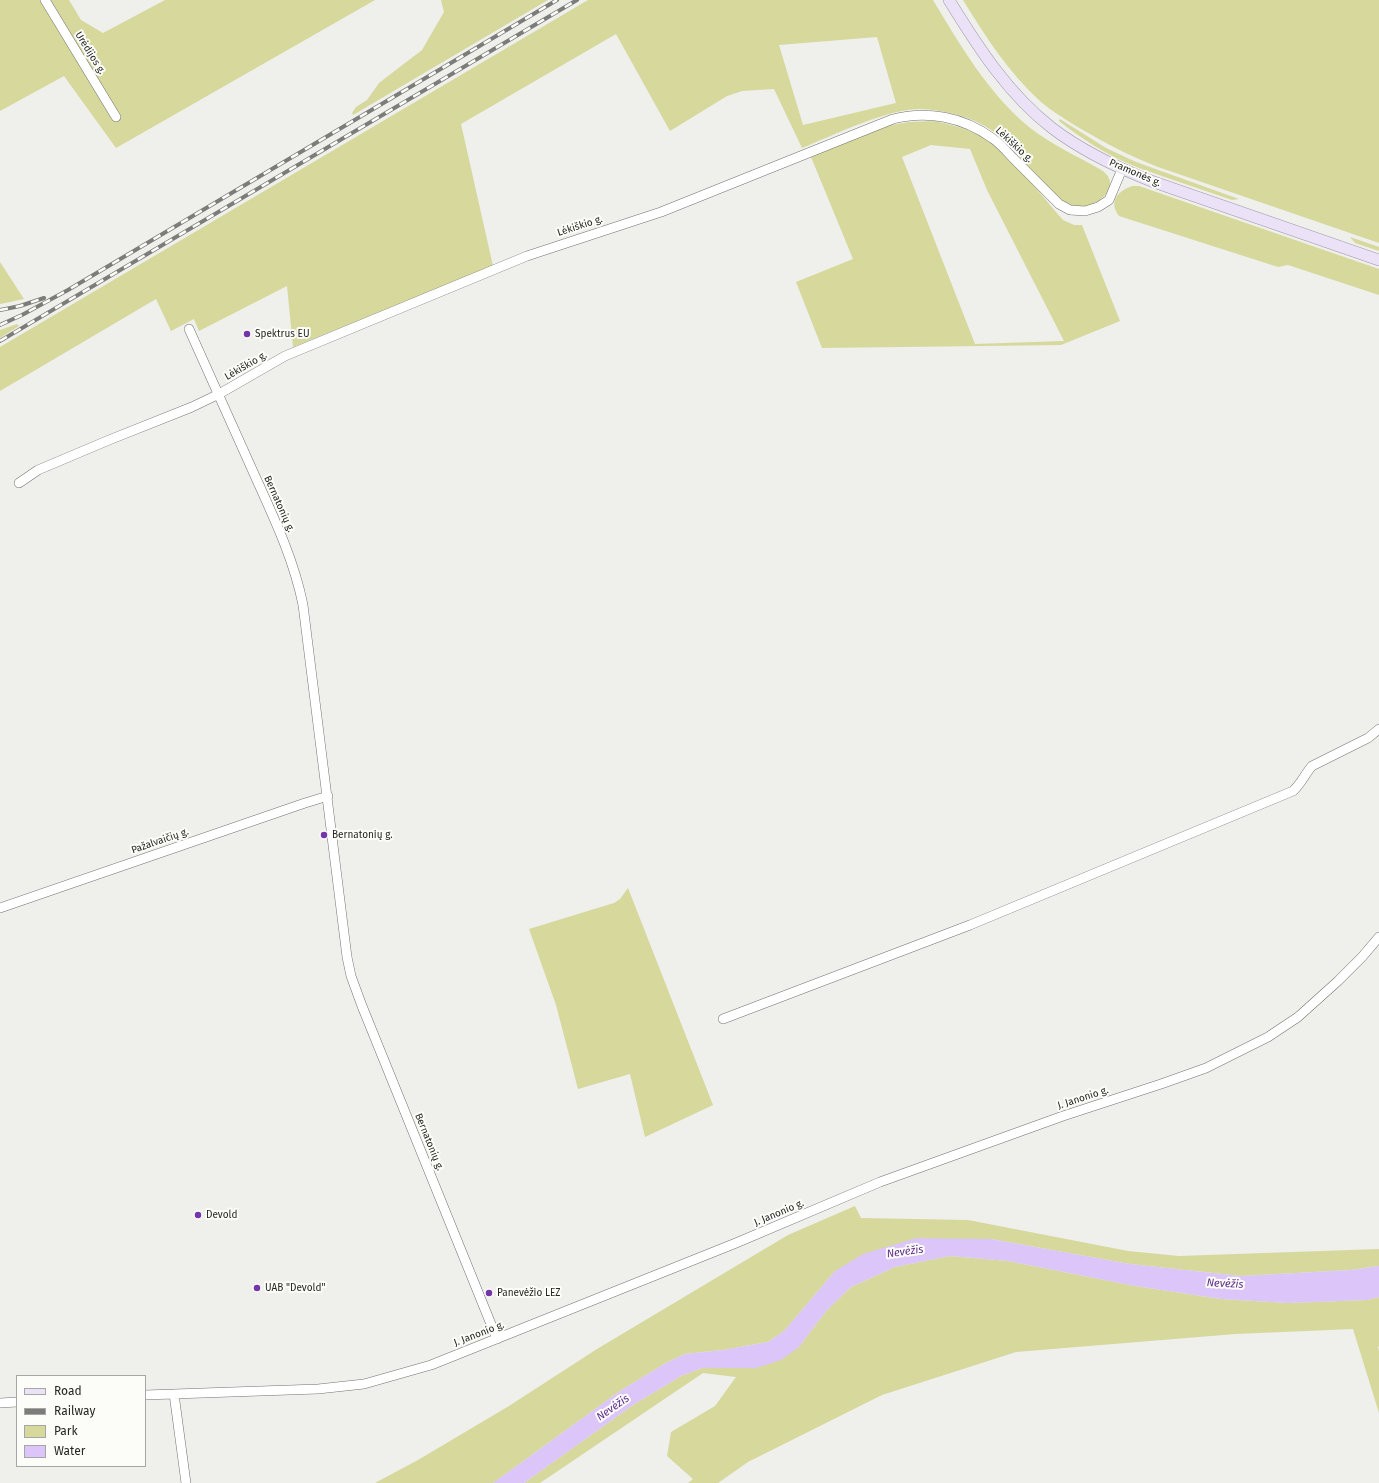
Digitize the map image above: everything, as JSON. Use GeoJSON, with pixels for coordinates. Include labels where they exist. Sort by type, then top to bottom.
{"type":"FeatureCollection","features":[{"type":"Feature","properties":{"kind":"main road","name":"Pramonės g."},"geometry":{"type":"LineString","coordinates":[[949,0],[1000,77],[1051,128],[1068,140],[1122,169],[1152,181],[1379,260]]}},
{"type":"Feature","properties":{"kind":"street","name":"Urėdijos g."},"geometry":{"type":"LineString","coordinates":[[44,0],[116,117]]}},
{"type":"Feature","properties":{"kind":"street","name":"Lėkiškio g."},"geometry":{"type":"LineString","coordinates":[[19,483],[38,470],[109,440],[192,408],[285,356],[527,256],[661,212],[893,119],[908,115],[924,115],[953,119],[980,130],[994,139],[1059,204],[1070,210],[1085,211],[1098,207],[1109,200],[1122,169]]}},
{"type":"Feature","properties":{"kind":"street","name":"Bernatonių g."},"geometry":{"type":"LineString","coordinates":[[189,329],[272,514],[291,559],[298,582],[303,605],[347,957],[351,976],[497,1339]]}},
{"type":"Feature","properties":{"kind":"street"},"geometry":{"type":"LineString","coordinates":[[723,1019],[964,928],[1293,791],[1312,766],[1368,738],[1379,729]]}},
{"type":"Feature","properties":{"kind":"street","name":"Pažalvaičių g."},"geometry":{"type":"LineString","coordinates":[[0,908],[328,796]]}},
{"type":"Feature","properties":{"kind":"street","name":"J. Janonio g."},"geometry":{"type":"LineString","coordinates":[[146,1395],[318,1389],[364,1384],[432,1364],[736,1243],[880,1182],[1056,1119],[1206,1068],[1268,1037],[1298,1016],[1338,981],[1379,937]]}},
{"type":"Feature","properties":{"kind":"street"},"geometry":{"type":"LineString","coordinates":[[174,1394],[186,1483]]}},
{"type":"Feature","properties":{"kind":"street"},"geometry":{"type":"LineString","coordinates":[[0,1403],[16,1402]]}},
{"type":"Feature","properties":{"kind":"green space"},"geometry":{"type":"Polygon","coordinates":[[[0,0],[69,0],[81,20],[103,33],[165,0],[375,0],[116,148],[64,76],[0,111],[0,0]]]}},
{"type":"Feature","properties":{"kind":"green space"},"geometry":{"type":"Polygon","coordinates":[[[441,0],[548,0],[353,115],[352,113],[356,107],[367,100],[379,83],[422,50],[444,12],[441,0]]]}},
{"type":"Feature","properties":{"kind":"green space"},"geometry":{"type":"Polygon","coordinates":[[[588,0],[933,0],[976,68],[1000,99],[1014,114],[1046,139],[1103,171],[1108,176],[1110,182],[1108,192],[1094,204],[1082,207],[1071,205],[1052,192],[998,135],[975,121],[948,112],[920,109],[892,113],[844,130],[802,148],[774,89],[742,91],[727,96],[670,131],[616,34],[461,124],[493,266],[293,347],[287,286],[199,331],[194,319],[171,331],[156,299],[0,391],[0,347],[588,0]],[[877,37],[779,45],[803,125],[896,103],[877,37]]]}},
{"type":"Feature","properties":{"kind":"green space"},"geometry":{"type":"Polygon","coordinates":[[[963,0],[1379,0],[1379,243],[1158,167],[1124,152],[1090,134],[1051,110],[1029,91],[998,54],[963,0]]]}},
{"type":"Feature","properties":{"kind":"green space"},"geometry":{"type":"Polygon","coordinates":[[[1060,119],[1106,148],[1136,162],[1239,199],[1232,200],[1128,164],[1087,141],[1059,121],[1060,119]]]}},
{"type":"Feature","properties":{"kind":"green space"},"geometry":{"type":"Polygon","coordinates":[[[935,121],[953,125],[977,134],[993,145],[1014,164],[1063,220],[1074,225],[1082,225],[1120,321],[1061,345],[822,348],[796,282],[853,259],[811,157],[886,126],[909,122],[935,121]],[[931,145],[902,157],[975,344],[1064,341],[987,190],[970,149],[931,145]]]}},
{"type":"Feature","properties":{"kind":"green space"},"geometry":{"type":"Polygon","coordinates":[[[1133,186],[1139,186],[1379,269],[1379,295],[1288,265],[1278,267],[1119,216],[1114,206],[1116,197],[1123,190],[1133,186]]]}},
{"type":"Feature","properties":{"kind":"green space"},"geometry":{"type":"Polygon","coordinates":[[[1350,237],[1379,247],[1379,251],[1355,243],[1350,237]]]}},
{"type":"Feature","properties":{"kind":"green space"},"geometry":{"type":"Polygon","coordinates":[[[0,262],[24,299],[0,304],[0,262]]]}},
{"type":"Feature","properties":{"kind":"green space"},"geometry":{"type":"Polygon","coordinates":[[[17,324],[19,326],[0,338],[0,330],[17,324]]]}},
{"type":"Feature","properties":{"kind":"green space"},"geometry":{"type":"Polygon","coordinates":[[[628,888],[713,1105],[645,1137],[630,1074],[578,1089],[556,1005],[529,929],[614,903],[620,899],[628,888]]]}},
{"type":"Feature","properties":{"kind":"green space"},"geometry":{"type":"Polygon","coordinates":[[[855,1206],[861,1218],[968,1220],[1128,1251],[1179,1256],[1379,1249],[1379,1266],[1351,1270],[1241,1276],[1130,1264],[991,1239],[835,1271],[784,1331],[768,1342],[723,1350],[685,1354],[664,1364],[620,1391],[493,1483],[375,1483],[418,1460],[509,1406],[597,1349],[788,1235],[855,1206]]]}},
{"type":"Feature","properties":{"kind":"green space"},"geometry":{"type":"Polygon","coordinates":[[[950,1256],[1008,1261],[1135,1286],[1221,1299],[1288,1303],[1367,1300],[1379,1297],[1379,1413],[1353,1329],[1235,1334],[1016,1352],[882,1395],[748,1462],[718,1483],[688,1483],[693,1479],[667,1456],[671,1432],[715,1406],[736,1377],[703,1373],[540,1483],[524,1483],[633,1405],[681,1376],[702,1368],[756,1368],[798,1348],[827,1310],[851,1287],[895,1267],[950,1256]]]}},
{"type":"Feature","properties":{"kind":"water","name":"Nevėžis"},"geometry":{"type":"Polygon","coordinates":[[[916,1238],[991,1239],[1130,1264],[1241,1276],[1351,1270],[1379,1266],[1379,1297],[1367,1300],[1288,1303],[1221,1299],[1135,1286],[1008,1261],[950,1256],[895,1267],[851,1287],[827,1310],[798,1348],[781,1360],[756,1368],[702,1368],[681,1376],[633,1405],[524,1483],[493,1483],[620,1391],[664,1364],[685,1354],[723,1350],[768,1342],[784,1331],[835,1271],[863,1254],[916,1238]]]}},
{"type":"Feature","properties":{"kind":"railway"},"geometry":{"type":"LineString","coordinates":[[0,325],[68,290],[557,0]]}},
{"type":"Feature","properties":{"kind":"railway"},"geometry":{"type":"LineString","coordinates":[[0,341],[577,0]]}},
{"type":"Feature","properties":{"kind":"railway"},"geometry":{"type":"LineString","coordinates":[[0,310],[20,306],[44,298]]}},
{"type":"Feature","properties":{"kind":"place","name":"Spektrus EU"},"geometry":{"type":"Point","coordinates":[247,334]}},
{"type":"Feature","properties":{"kind":"place","name":"Bernatonių g."},"geometry":{"type":"Point","coordinates":[324,835]}},
{"type":"Feature","properties":{"kind":"place","name":"Devold"},"geometry":{"type":"Point","coordinates":[198,1215]}},
{"type":"Feature","properties":{"kind":"place","name":"UAB \"Devold\""},"geometry":{"type":"Point","coordinates":[257,1288]}},
{"type":"Feature","properties":{"kind":"place","name":"Panevėžio LEZ"},"geometry":{"type":"Point","coordinates":[489,1293]}}]}
